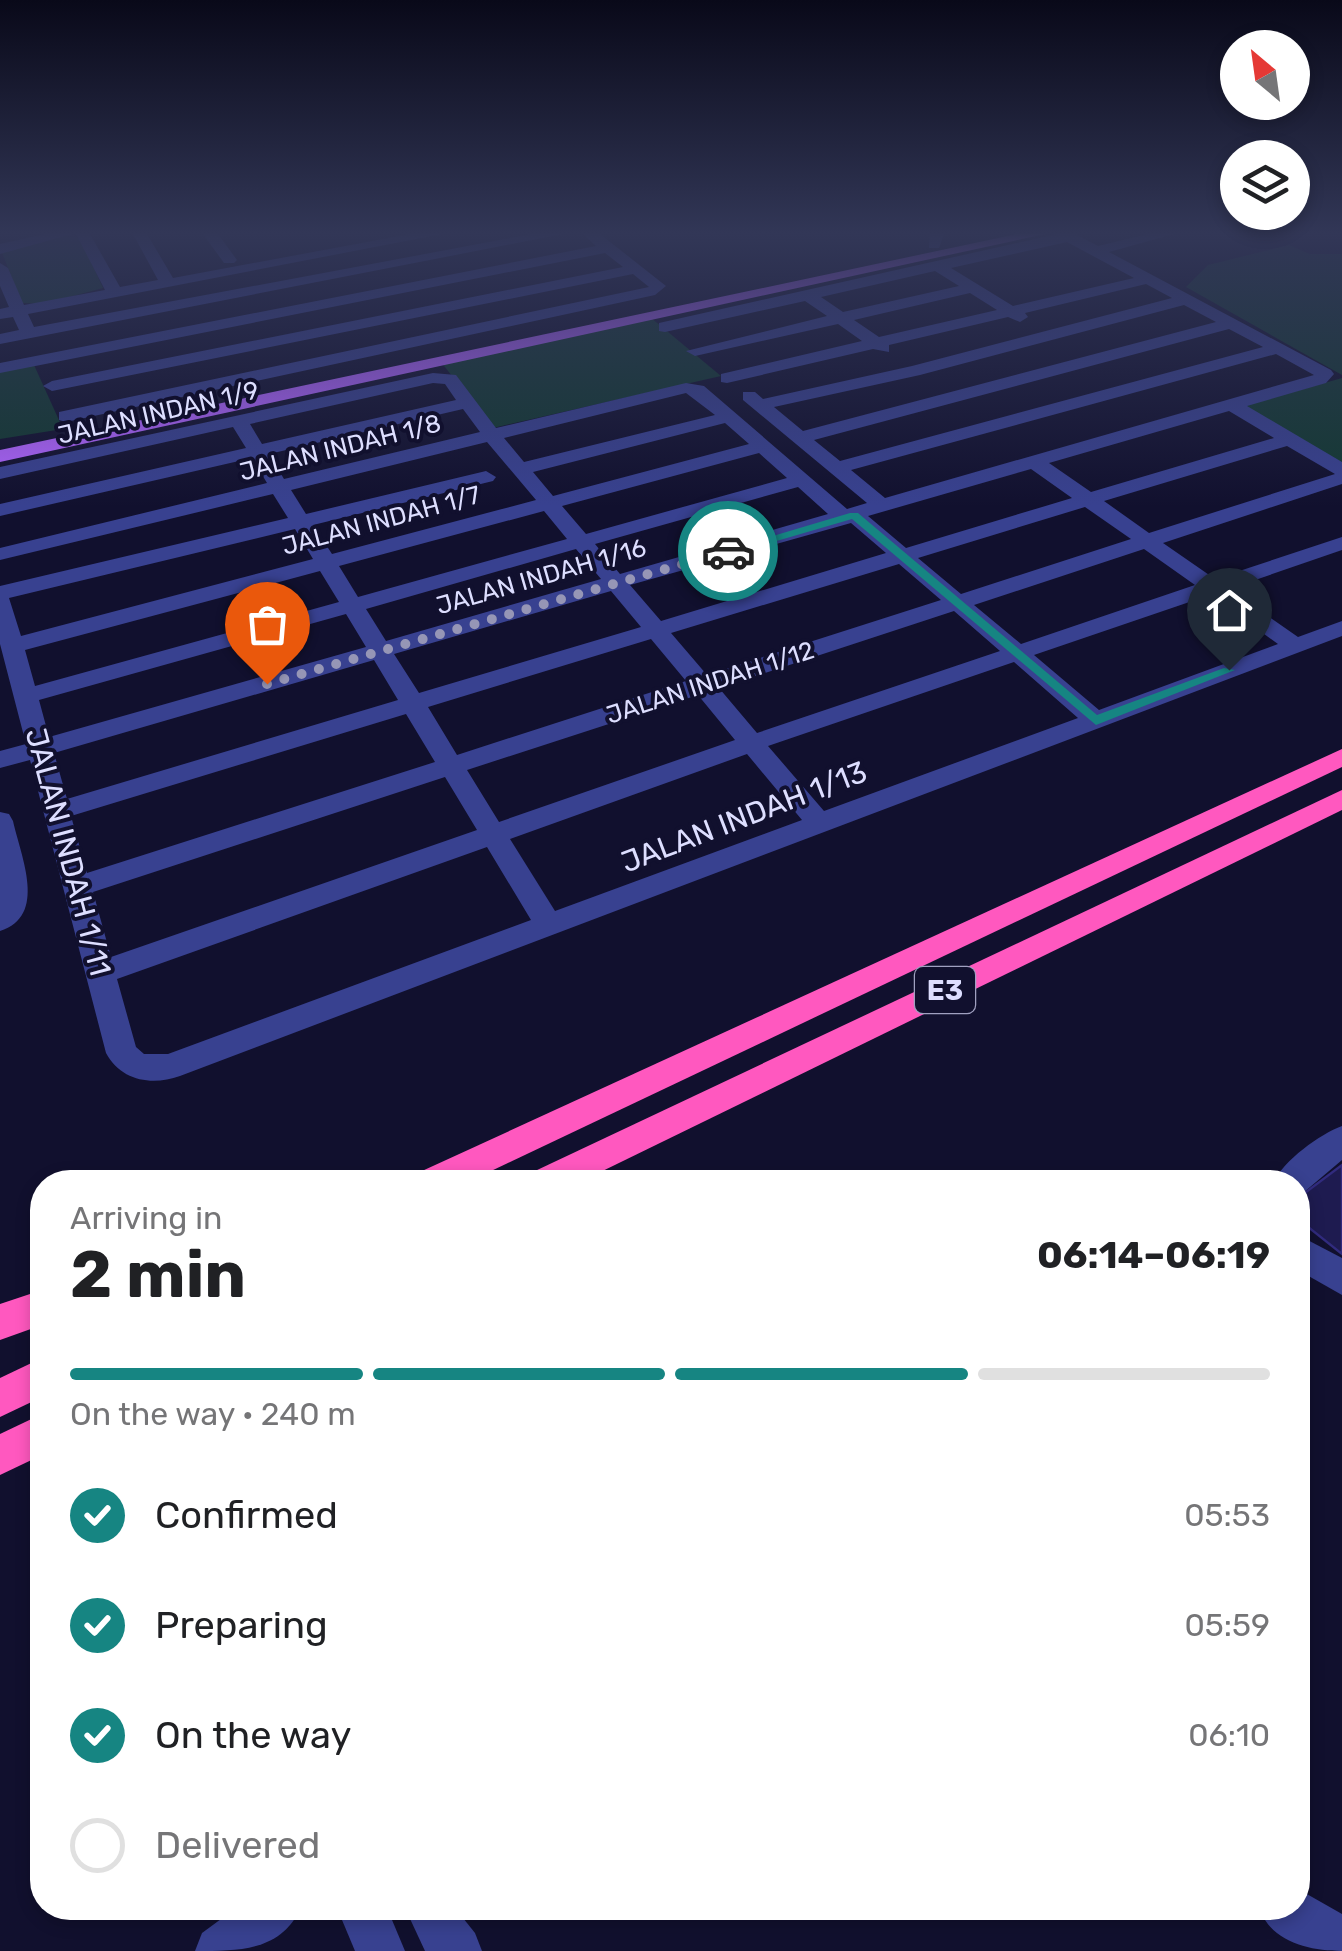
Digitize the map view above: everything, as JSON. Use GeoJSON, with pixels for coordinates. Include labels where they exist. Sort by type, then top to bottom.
{"type":"FeatureCollection","features":[{"type":"Feature","properties":{"kind":"highway","name":"E3"},"geometry":{"type":"LineString","coordinates":[[458,1170],[1342,757]]}},
{"type":"Feature","properties":{"kind":"highway","name":"E3"},"geometry":{"type":"LineString","coordinates":[[573,1170],[1342,798]]}},
{"type":"Feature","properties":{"kind":"highway"},"geometry":{"type":"LineString","coordinates":[[437,1170],[531,1134]]}},
{"type":"Feature","properties":{"kind":"highway"},"geometry":{"type":"LineString","coordinates":[[0,1322],[30,1312]]}},
{"type":"Feature","properties":{"kind":"highway"},"geometry":{"type":"LineString","coordinates":[[0,1398],[30,1383]]}},
{"type":"Feature","properties":{"kind":"highway"},"geometry":{"type":"LineString","coordinates":[[0,1456],[30,1440]]}},
{"type":"Feature","properties":{"kind":"main road"},"geometry":{"type":"LineString","coordinates":[[0,445],[68,423],[532,325]]}},
{"type":"Feature","properties":{"kind":"main road"},"geometry":{"type":"LineString","coordinates":[[0,456],[612,325]]}},
{"type":"Feature","properties":{"kind":"street"},"geometry":{"type":"LineString","coordinates":[[20,325],[29,334],[68,423],[273,372],[492,325]]}},
{"type":"Feature","properties":{"kind":"street"},"geometry":{"type":"LineString","coordinates":[[0,338],[77,325]]}},
{"type":"Feature","properties":{"kind":"street"},"geometry":{"type":"LineString","coordinates":[[0,368],[222,325]]}},
{"type":"Feature","properties":{"kind":"street"},"geometry":{"type":"LineString","coordinates":[[239,325],[273,372]]}},
{"type":"Feature","properties":{"kind":"street"},"geometry":{"type":"LineString","coordinates":[[52,386],[362,325]]}},
{"type":"Feature","properties":{"kind":"street"},"geometry":{"type":"LineString","coordinates":[[471,325],[474,329]]}},
{"type":"Feature","properties":{"kind":"street"},"geometry":{"type":"LineString","coordinates":[[675,325],[666,327],[884,508]]}},
{"type":"Feature","properties":{"kind":"street"},"geometry":{"type":"LineString","coordinates":[[695,351],[810,325]]}},
{"type":"Feature","properties":{"kind":"street"},"geometry":{"type":"LineString","coordinates":[[851,325],[1001,432]]}},
{"type":"Feature","properties":{"kind":"street"},"geometry":{"type":"LineString","coordinates":[[727,378],[951,325]]}},
{"type":"Feature","properties":{"kind":"street"},"geometry":{"type":"LineString","coordinates":[[1033,325],[1144,393]]}},
{"type":"Feature","properties":{"kind":"street"},"geometry":{"type":"LineString","coordinates":[[760,405],[1089,325]]}},
{"type":"Feature","properties":{"kind":"street"},"geometry":{"type":"LineString","coordinates":[[799,438],[1221,325]]}},
{"type":"Feature","properties":{"kind":"street"},"geometry":{"type":"LineString","coordinates":[[1238,325],[1280,348]]}},
{"type":"Feature","properties":{"kind":"street"},"geometry":{"type":"LineString","coordinates":[[836,468],[1001,432],[1144,393],[1280,348]]}},
{"type":"Feature","properties":{"kind":"street","name":"JALAN INDAH 1/16"},"geometry":{"type":"LineString","coordinates":[[0,760],[884,508],[1177,414],[1232,405],[1320,379],[1324,374],[1280,348]]}},
{"type":"Feature","properties":{"kind":"street","name":"JALAN INDAN 1/9"},"geometry":{"type":"LineString","coordinates":[[0,473],[444,377],[450,379],[466,402]]}},
{"type":"Feature","properties":{"kind":"street","name":"JALAN INDAH 1/8"},"geometry":{"type":"LineString","coordinates":[[0,554],[693,388],[728,416]]}},
{"type":"Feature","properties":{"kind":"street"},"geometry":{"type":"LineString","coordinates":[[0,510],[466,402],[820,824]]}},
{"type":"Feature","properties":{"kind":"street"},"geometry":{"type":"LineString","coordinates":[[1232,405],[1342,470]]}},
{"type":"Feature","properties":{"kind":"street"},"geometry":{"type":"LineString","coordinates":[[520,469],[728,416],[802,480],[905,557],[1096,720]]}},
{"type":"Feature","properties":{"kind":"street"},"geometry":{"type":"LineString","coordinates":[[238,420],[549,925]]}},
{"type":"Feature","properties":{"kind":"street"},"geometry":{"type":"LineString","coordinates":[[57,811],[1289,439]]}},
{"type":"Feature","properties":{"kind":"street","name":"JALAN INDAH 1/7"},"geometry":{"type":"LineString","coordinates":[[12,646],[763,446]]}},
{"type":"Feature","properties":{"kind":"street"},"geometry":{"type":"LineString","coordinates":[[1034,458],[1296,646]]}},
{"type":"Feature","properties":{"kind":"street"},"geometry":{"type":"LineString","coordinates":[[0,597],[486,477]]}},
{"type":"Feature","properties":{"kind":"street","name":"JALAN INDAH 1/12"},"geometry":{"type":"LineString","coordinates":[[77,887],[1342,478]]}},
{"type":"Feature","properties":{"kind":"street"},"geometry":{"type":"LineString","coordinates":[[26,696],[802,480]]}},
{"type":"Feature","properties":{"kind":"street"},"geometry":{"type":"LineString","coordinates":[[100,973],[752,744],[1342,543]]}},
{"type":"Feature","properties":{"kind":"street","name":"JALAN INDAH 1/11"},"geometry":{"type":"LineString","coordinates":[[0,597],[122,1053],[138,1067],[169,1067]]}},
{"type":"Feature","properties":{"kind":"street","name":"JALAN INDAH 1/13"},"geometry":{"type":"LineString","coordinates":[[169,1067],[1342,628]]}},
{"type":"Feature","properties":{"kind":"street","name":"JALAN INDAH 1/11"},"geometry":{"type":"LineString","coordinates":[[0,920],[13,910],[16,900],[2,836]]}},
{"type":"Feature","properties":{"kind":"street"},"geometry":{"type":"LineString","coordinates":[[1306,1170],[1342,1140]]}},
{"type":"Feature","properties":{"kind":"street"},"geometry":{"type":"LineString","coordinates":[[1310,1258],[1342,1278]]}},
{"type":"Feature","properties":{"kind":"street"},"geometry":{"type":"LineString","coordinates":[[220,1951],[260,1920]]}},
{"type":"Feature","properties":{"kind":"street"},"geometry":{"type":"LineString","coordinates":[[367,1920],[380,1951]]}},
{"type":"Feature","properties":{"kind":"street"},"geometry":{"type":"LineString","coordinates":[[436,1920],[457,1951]]}},
{"type":"Feature","properties":{"kind":"street"},"geometry":{"type":"LineString","coordinates":[[1304,1920],[1342,1942]]}},
{"type":"Feature","properties":{"kind":"green space"},"geometry":{"type":"Polygon","coordinates":[[[613,325],[660,325],[721,376],[493,428],[441,362],[613,325]]]}},
{"type":"Feature","properties":{"kind":"green space"},"geometry":{"type":"Polygon","coordinates":[[[1253,325],[1342,325],[1342,375],[1253,325]]]}},
{"type":"Feature","properties":{"kind":"green space"},"geometry":{"type":"Polygon","coordinates":[[[34,365],[63,429],[0,439],[0,371],[34,365]]]}},
{"type":"Feature","properties":{"kind":"green space"},"geometry":{"type":"Polygon","coordinates":[[[1342,378],[1342,464],[1244,406],[1342,378]]]}},
{"type":"Feature","properties":{"kind":"building"},"geometry":{"type":"Polygon","coordinates":[[[1342,1165],[1342,1254],[1310,1229],[1310,1189],[1342,1165]]]}},
{"type":"Feature","properties":{"kind":"way so far"},"geometry":{"type":"LineString","coordinates":[[267,684],[728,551]]}},
{"type":"Feature","properties":{"kind":"route"},"geometry":{"type":"LineString","coordinates":[[728,551],[854,515],[1096,720],[1229,670]]}}]}
